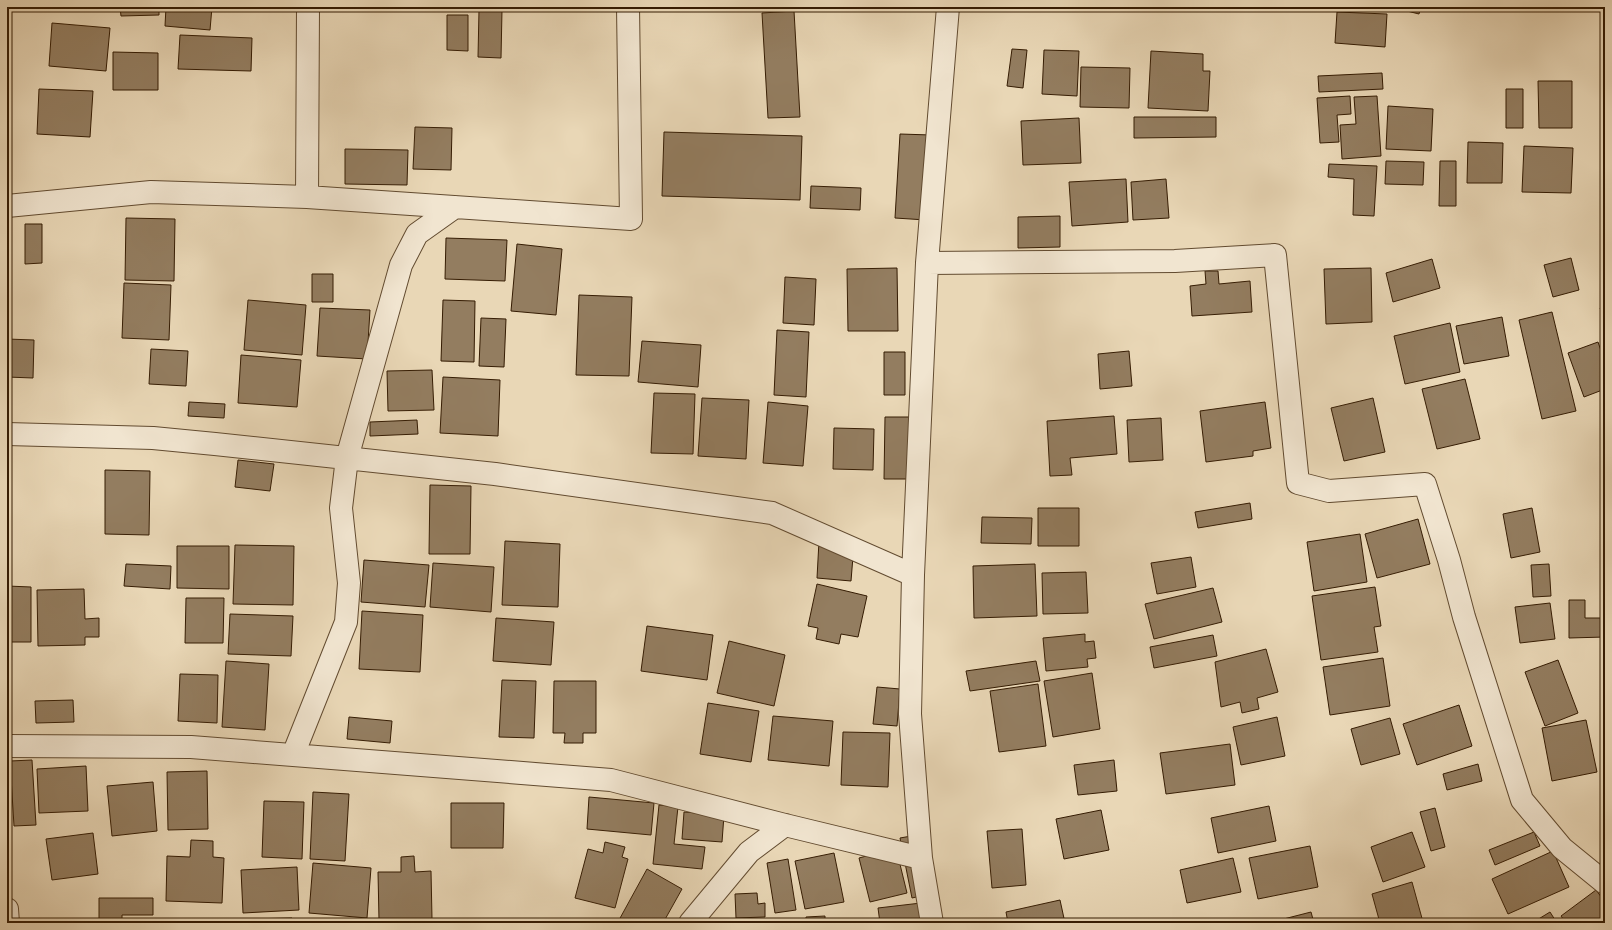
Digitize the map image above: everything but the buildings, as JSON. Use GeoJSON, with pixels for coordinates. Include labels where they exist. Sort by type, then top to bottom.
{"type":"FeatureCollection","features":[{"type":"Feature","properties":{"kind":"street"},"geometry":{"type":"LineString","coordinates":[[307,197],[308,7]]}},
{"type":"Feature","properties":{"kind":"street"},"geometry":{"type":"LineString","coordinates":[[7,206],[151,192],[307,197],[631,219],[628,7]]}},
{"type":"Feature","properties":{"kind":"street"},"geometry":{"type":"LineString","coordinates":[[932,923],[921,858],[910,714],[913,575],[927,264],[948,7]]}},
{"type":"Feature","properties":{"kind":"street"},"geometry":{"type":"LineString","coordinates":[[293,755],[346,622],[349,583],[341,508],[347,458],[401,265],[417,234],[456,207]]}},
{"type":"Feature","properties":{"kind":"street"},"geometry":{"type":"LineString","coordinates":[[927,264],[1175,261],[1275,254],[1298,483],[1329,491],[1425,484],[1450,560],[1464,618],[1522,800],[1562,848],[1605,883]]}},
{"type":"Feature","properties":{"kind":"street"},"geometry":{"type":"LineString","coordinates":[[7,434],[153,438],[347,458],[495,474],[772,513],[913,575]]}},
{"type":"Feature","properties":{"kind":"street"},"geometry":{"type":"LineString","coordinates":[[7,746],[191,747],[611,780],[921,858]]}},
{"type":"Feature","properties":{"kind":"street"},"geometry":{"type":"LineString","coordinates":[[690,923],[749,852],[785,825]]}},
{"type":"Feature","properties":{"kind":"street"},"geometry":{"type":"LineString","coordinates":[[7,909],[8,923]]}}]}
